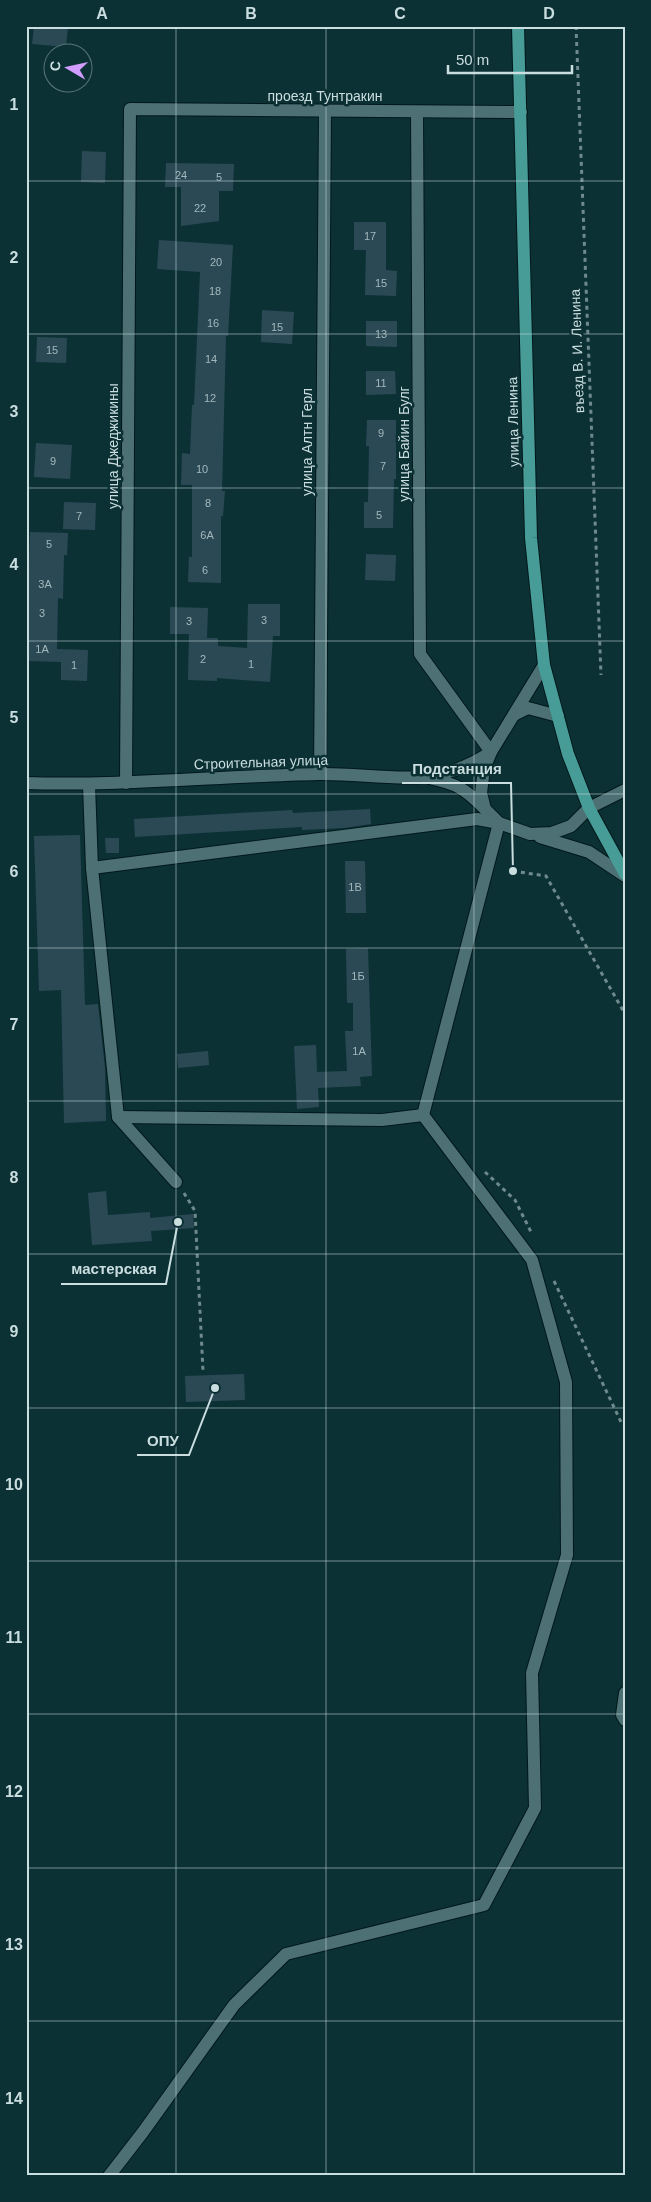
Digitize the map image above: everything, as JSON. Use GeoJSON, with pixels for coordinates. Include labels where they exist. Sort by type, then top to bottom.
{"type":"FeatureCollection","features":[{"type":"Feature","properties":{"kind":"main road","name":"улица Ленина"},"geometry":{"type":"LineString","coordinates":[[518,26],[532,538],[544,665],[568,754],[589,808],[625,875]]}},
{"type":"Feature","properties":{"kind":"street","name":"проезд Тунтракин"},"geometry":{"type":"LineString","coordinates":[[130,109],[521,112]]}},
{"type":"Feature","properties":{"kind":"street","name":"улица Джеджикины"},"geometry":{"type":"LineString","coordinates":[[126,783],[130,109]]}},
{"type":"Feature","properties":{"kind":"street","name":"улица Алтн Герл"},"geometry":{"type":"LineString","coordinates":[[320,774],[324,111]]}},
{"type":"Feature","properties":{"kind":"street","name":"улица Байин Булг"},"geometry":{"type":"LineString","coordinates":[[417,112],[420,654],[491,752]]}},
{"type":"Feature","properties":{"kind":"street","name":"Строительная улица"},"geometry":{"type":"LineString","coordinates":[[485,809],[481,793],[484,769],[491,752],[544,665]]}},
{"type":"Feature","properties":{"kind":"street"},"geometry":{"type":"LineString","coordinates":[[514,714],[528,708],[558,716]]}},
{"type":"Feature","properties":{"kind":"street","name":"Строительная улица"},"geometry":{"type":"LineString","coordinates":[[26,783],[89,785],[320,774],[424,777],[470,766],[491,752]]}},
{"type":"Feature","properties":{"kind":"street"},"geometry":{"type":"LineString","coordinates":[[424,777],[455,784],[468,792],[499,823]]}},
{"type":"Feature","properties":{"kind":"street"},"geometry":{"type":"LineString","coordinates":[[89,785],[92,868],[118,1117],[176,1182]]}},
{"type":"Feature","properties":{"kind":"street"},"geometry":{"type":"LineString","coordinates":[[530,834],[552,833],[571,826],[589,808],[625,790]]}},
{"type":"Feature","properties":{"kind":"street"},"geometry":{"type":"LineString","coordinates":[[92,868],[477,819],[499,823],[589,852],[625,875]]}},
{"type":"Feature","properties":{"kind":"street"},"geometry":{"type":"LineString","coordinates":[[423,1115],[499,823]]}},
{"type":"Feature","properties":{"kind":"street"},"geometry":{"type":"LineString","coordinates":[[118,1117],[382,1120],[423,1115]]}},
{"type":"Feature","properties":{"kind":"street"},"geometry":{"type":"LineString","coordinates":[[109,2176],[234,2005],[286,1954],[484,1906],[535,1808],[532,1673],[567,1556],[566,1382],[532,1260],[423,1115]]}},
{"type":"Feature","properties":{"kind":"street"},"geometry":{"type":"LineString","coordinates":[[625,1693],[622,1715],[625,1720]]}},
{"type":"Feature","properties":{"kind":"path","name":"въезд В. И. Ленина"},"geometry":{"type":"LineString","coordinates":[[576,26],[601,675]]}},
{"type":"Feature","properties":{"kind":"path"},"geometry":{"type":"LineString","coordinates":[[513,871],[546,876],[625,1014]]}},
{"type":"Feature","properties":{"kind":"path"},"geometry":{"type":"LineString","coordinates":[[176,1182],[195,1211],[203,1371]]}},
{"type":"Feature","properties":{"kind":"building"},"geometry":{"type":"Polygon","coordinates":[[[34,26],[68,26],[66,42],[32,44],[34,26]]]}},
{"type":"Feature","properties":{"kind":"building"},"geometry":{"type":"Polygon","coordinates":[[[82,151],[106,152],[105,183],[81,182],[82,151]]]}},
{"type":"Feature","properties":{"kind":"building"},"geometry":{"type":"Polygon","coordinates":[[[166,163],[234,164],[233,191],[219,191],[219,221],[181,226],[181,187],[165,187],[166,163]]]}},
{"type":"Feature","properties":{"kind":"building"},"geometry":{"type":"Polygon","coordinates":[[[354,222],[386,222],[386,270],[397,271],[396,296],[365,295],[366,250],[354,250],[354,222]]]}},
{"type":"Feature","properties":{"kind":"building"},"geometry":{"type":"Polygon","coordinates":[[[159,240],[233,245],[228,336],[226,336],[222,491],[225,491],[223,516],[221,516],[221,583],[188,582],[189,557],[192,557],[192,485],[181,485],[182,453],[190,454],[200,272],[157,269],[159,240]]]}},
{"type":"Feature","properties":{"kind":"building"},"geometry":{"type":"Polygon","coordinates":[[[262,310],[294,312],[292,344],[261,342],[262,310]]]}},
{"type":"Feature","properties":{"kind":"building"},"geometry":{"type":"Polygon","coordinates":[[[366,321],[397,321],[397,347],[366,346],[366,321]]]}},
{"type":"Feature","properties":{"kind":"building"},"geometry":{"type":"Polygon","coordinates":[[[37,337],[67,338],[66,363],[36,362],[37,337]]]}},
{"type":"Feature","properties":{"kind":"building"},"geometry":{"type":"Polygon","coordinates":[[[366,371],[395,371],[396,394],[366,395],[366,371]]]}},
{"type":"Feature","properties":{"kind":"building"},"geometry":{"type":"Polygon","coordinates":[[[367,420],[396,420],[396,479],[394,479],[393,528],[364,528],[364,502],[368,502],[369,446],[366,446],[367,420]]]}},
{"type":"Feature","properties":{"kind":"building"},"geometry":{"type":"Polygon","coordinates":[[[36,443],[72,445],[70,479],[34,477],[36,443]]]}},
{"type":"Feature","properties":{"kind":"building"},"geometry":{"type":"Polygon","coordinates":[[[64,502],[96,503],[95,530],[63,529],[64,502]]]}},
{"type":"Feature","properties":{"kind":"building"},"geometry":{"type":"Polygon","coordinates":[[[30,532],[68,533],[67,555],[64,555],[63,599],[58,598],[57,649],[88,650],[87,681],[61,680],[61,662],[26,661],[26,563],[29,563],[30,532]]]}},
{"type":"Feature","properties":{"kind":"building"},"geometry":{"type":"Polygon","coordinates":[[[366,554],[396,555],[395,581],[365,580],[366,554]]]}},
{"type":"Feature","properties":{"kind":"building"},"geometry":{"type":"Polygon","coordinates":[[[248,604],[280,604],[280,636],[273,636],[270,682],[217,678],[217,681],[188,680],[189,634],[170,634],[170,607],[208,608],[207,638],[218,638],[218,646],[247,648],[248,604]]]}},
{"type":"Feature","properties":{"kind":"building"},"geometry":{"type":"Polygon","coordinates":[[[370,809],[371,824],[344,828],[302,830],[302,827],[135,837],[134,819],[292,810],[293,813],[370,809]]]}},
{"type":"Feature","properties":{"kind":"building"},"geometry":{"type":"Polygon","coordinates":[[[80,835],[85,1005],[98,1004],[105,1068],[106,1121],[64,1123],[61,990],[39,991],[34,836],[80,835]]]}},
{"type":"Feature","properties":{"kind":"building"},"geometry":{"type":"Polygon","coordinates":[[[105,838],[119,838],[119,853],[106,853],[105,838]]]}},
{"type":"Feature","properties":{"kind":"building"},"geometry":{"type":"Polygon","coordinates":[[[345,861],[365,861],[366,913],[346,913],[345,861]]]}},
{"type":"Feature","properties":{"kind":"building"},"geometry":{"type":"Polygon","coordinates":[[[368,948],[372,1076],[360,1077],[361,1086],[318,1088],[319,1107],[297,1109],[294,1046],[316,1045],[317,1072],[347,1071],[345,1031],[353,1031],[353,1003],[347,1003],[346,949],[368,948]]]}},
{"type":"Feature","properties":{"kind":"building"},"geometry":{"type":"Polygon","coordinates":[[[208,1051],[209,1065],[178,1068],[177,1054],[208,1051]]]}},
{"type":"Feature","properties":{"kind":"building"},"geometry":{"type":"Polygon","coordinates":[[[106,1191],[108,1215],[150,1212],[150,1218],[193,1214],[194,1228],[151,1231],[152,1241],[92,1245],[88,1193],[106,1191]]]}},
{"type":"Feature","properties":{"kind":"building"},"geometry":{"type":"Polygon","coordinates":[[[244,1374],[245,1400],[186,1402],[185,1376],[244,1374]]]}},
{"type":"Feature","properties":{"kind":"place","name":"Подстанция"},"geometry":{"type":"Point","coordinates":[513,871]}},
{"type":"Feature","properties":{"kind":"place","name":"мастерская"},"geometry":{"type":"Point","coordinates":[178,1222]}},
{"type":"Feature","properties":{"kind":"place","name":"ОПУ"},"geometry":{"type":"Point","coordinates":[215,1388]}}]}
